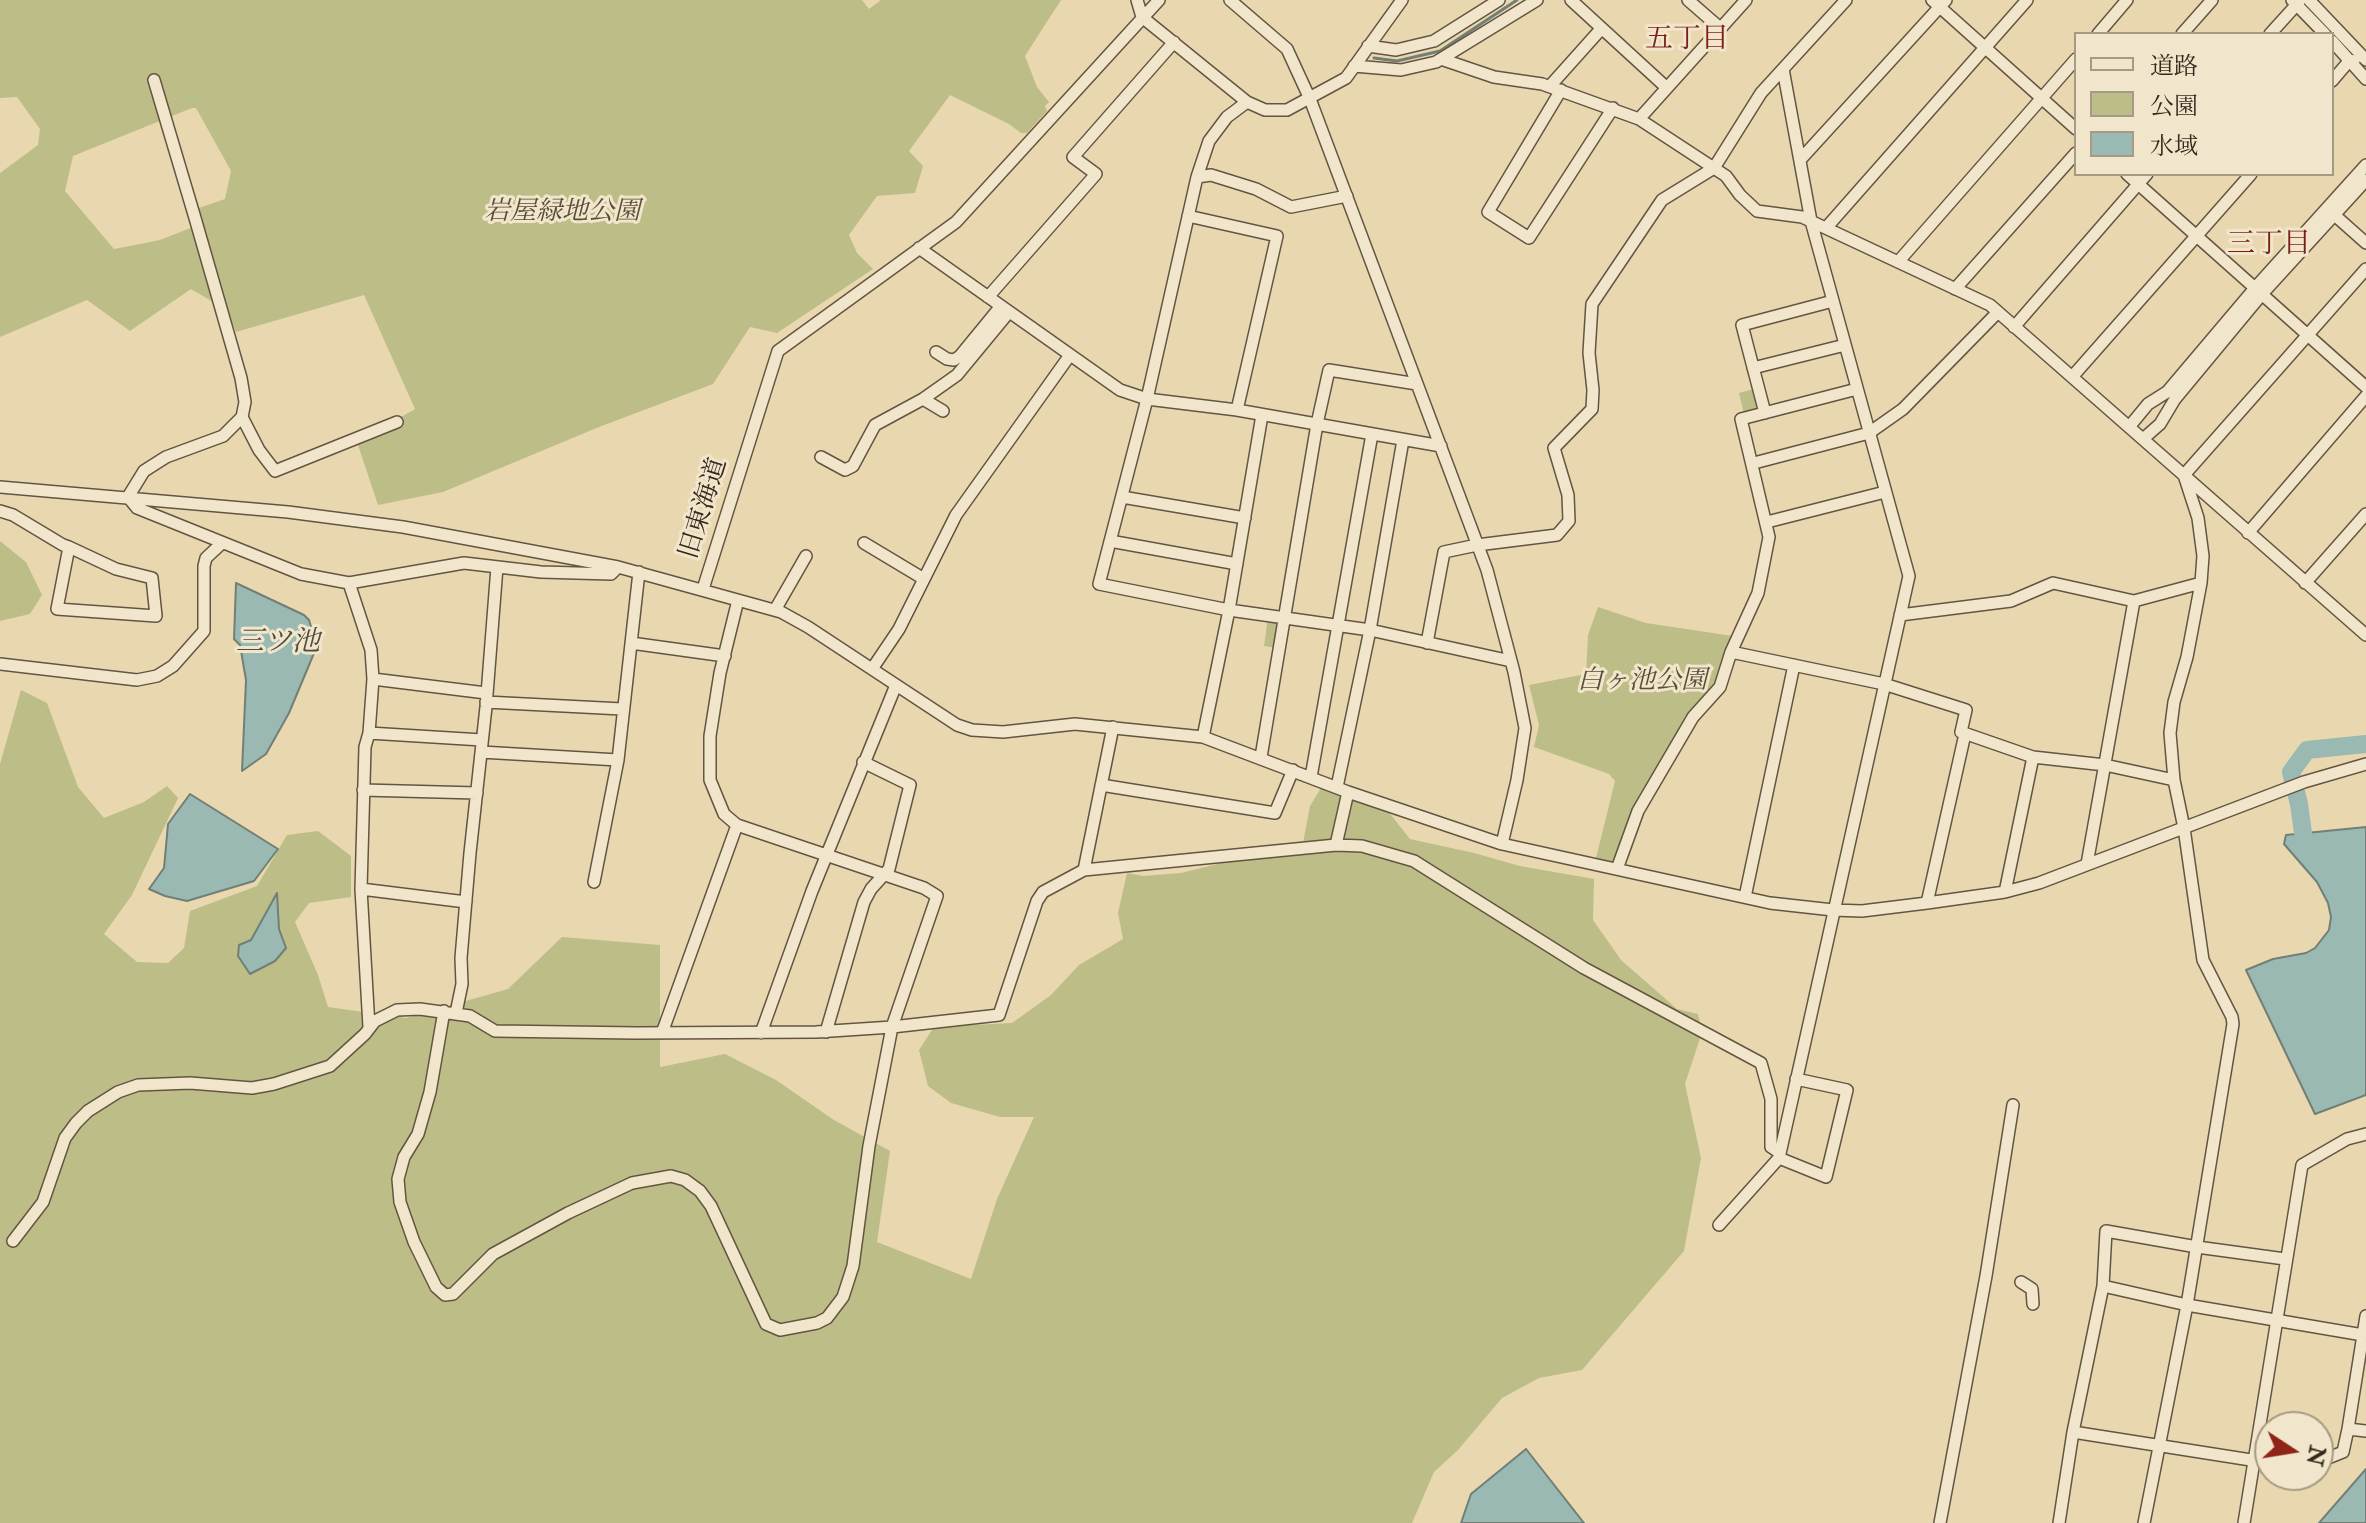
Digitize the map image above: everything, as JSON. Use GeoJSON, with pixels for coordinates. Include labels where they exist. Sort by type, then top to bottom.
{"type":"FeatureCollection","features":[{"type":"Feature","properties":{"kind":"street"},"geometry":{"type":"LineString","coordinates":[[1137,0],[1142,17],[1247,102],[1265,110],[1287,110],[1346,78],[1402,0]]}},
{"type":"Feature","properties":{"kind":"street","name":"旧東海道"},"geometry":{"type":"LineString","coordinates":[[0,487],[288,512],[403,527],[618,567],[703,589],[778,351],[956,222],[1159,0]]}},
{"type":"Feature","properties":{"kind":"street"},"geometry":{"type":"LineString","coordinates":[[1230,0],[1287,49],[1310,99],[1487,570],[1525,728],[1502,844]]}},
{"type":"Feature","properties":{"kind":"street"},"geometry":{"type":"LineString","coordinates":[[1368,46],[1396,50],[1434,41],[1499,0]]}},
{"type":"Feature","properties":{"kind":"street"},"geometry":{"type":"LineString","coordinates":[[1354,66],[1401,70],[1441,59],[1537,0]]}},
{"type":"Feature","properties":{"kind":"street"},"geometry":{"type":"LineString","coordinates":[[1571,0],[1667,88]]}},
{"type":"Feature","properties":{"kind":"street"},"geometry":{"type":"LineString","coordinates":[[1688,0],[1720,28]]}},
{"type":"Feature","properties":{"kind":"street"},"geometry":{"type":"LineString","coordinates":[[1639,119],[1746,0]]}},
{"type":"Feature","properties":{"kind":"street"},"geometry":{"type":"LineString","coordinates":[[1427,643],[1444,552],[1557,535],[1569,521],[1568,495],[1554,448],[1592,409],[1589,353],[1592,304],[1662,200],[1714,168],[1761,93],[1846,0]]}},
{"type":"Feature","properties":{"kind":"street"},"geometry":{"type":"LineString","coordinates":[[1826,228],[2027,0]]}},
{"type":"Feature","properties":{"kind":"street"},"geometry":{"type":"LineString","coordinates":[[2100,32],[2127,0]]}},
{"type":"Feature","properties":{"kind":"street"},"geometry":{"type":"LineString","coordinates":[[2184,32],[2212,0]]}},
{"type":"Feature","properties":{"kind":"street"},"geometry":{"type":"LineString","coordinates":[[2309,0],[2366,61]]}},
{"type":"Feature","properties":{"kind":"street"},"geometry":{"type":"LineString","coordinates":[[1800,160],[1939,2],[1985,48],[2074,127]]}},
{"type":"Feature","properties":{"kind":"street"},"geometry":{"type":"LineString","coordinates":[[2272,32],[2296,2],[2323,32]]}},
{"type":"Feature","properties":{"kind":"street"},"geometry":{"type":"LineString","coordinates":[[1601,29],[1555,88],[1488,212],[1529,238],[1613,108]]}},
{"type":"Feature","properties":{"kind":"street"},"geometry":{"type":"LineString","coordinates":[[988,297],[1096,174],[1073,157],[1174,42]]}},
{"type":"Feature","properties":{"kind":"street"},"geometry":{"type":"LineString","coordinates":[[2334,43],[2366,79]]}},
{"type":"Feature","properties":{"kind":"street"},"geometry":{"type":"LineString","coordinates":[[1441,59],[1494,77],[1555,88],[1639,119],[1726,176],[1757,211],[1802,217],[1990,305],[2366,635]]}},
{"type":"Feature","properties":{"kind":"street"},"geometry":{"type":"LineString","coordinates":[[2350,60],[2366,61]]}},
{"type":"Feature","properties":{"kind":"street"},"geometry":{"type":"LineString","coordinates":[[2334,79],[2350,60]]}},
{"type":"Feature","properties":{"kind":"street"},"geometry":{"type":"LineString","coordinates":[[1898,262],[2074,61]]}},
{"type":"Feature","properties":{"kind":"street"},"geometry":{"type":"LineString","coordinates":[[1719,1225],[1779,1156],[1909,576],[1811,221],[1783,69]]}},
{"type":"Feature","properties":{"kind":"street"},"geometry":{"type":"LineString","coordinates":[[154,80],[241,378],[245,402],[242,417],[223,436],[166,457],[144,471],[128,497],[137,508],[301,574],[349,583],[464,563],[541,572],[611,574],[618,567]]}},
{"type":"Feature","properties":{"kind":"street"},"geometry":{"type":"LineString","coordinates":[[1247,102],[1227,117],[1209,141],[1197,177],[1147,399],[1099,584],[1229,610],[1370,630],[1511,661]]}},
{"type":"Feature","properties":{"kind":"street"},"geometry":{"type":"LineString","coordinates":[[1955,289],[2074,155]]}},
{"type":"Feature","properties":{"kind":"street"},"geometry":{"type":"LineString","coordinates":[[2331,212],[2366,165]]}},
{"type":"Feature","properties":{"kind":"street"},"geometry":{"type":"LineString","coordinates":[[1197,177],[1211,175],[1256,189],[1291,207],[1347,196]]}},
{"type":"Feature","properties":{"kind":"street"},"geometry":{"type":"LineString","coordinates":[[2129,176],[2366,387]]}},
{"type":"Feature","properties":{"kind":"street"},"geometry":{"type":"LineString","coordinates":[[2014,327],[2145,176]]}},
{"type":"Feature","properties":{"kind":"street"},"geometry":{"type":"LineString","coordinates":[[2072,377],[2249,176]]}},
{"type":"Feature","properties":{"kind":"street"},"geometry":{"type":"LineString","coordinates":[[2129,427],[2148,404],[2167,392],[2331,212],[2366,180]]}},
{"type":"Feature","properties":{"kind":"street"},"geometry":{"type":"LineString","coordinates":[[2331,212],[2366,243]]}},
{"type":"Feature","properties":{"kind":"street"},"geometry":{"type":"LineString","coordinates":[[1188,216],[1277,236],[1237,410]]}},
{"type":"Feature","properties":{"kind":"street"},"geometry":{"type":"LineString","coordinates":[[919,248],[1120,390],[1147,399],[1237,410],[1441,446]]}},
{"type":"Feature","properties":{"kind":"street"},"geometry":{"type":"LineString","coordinates":[[2184,475],[2366,269]]}},
{"type":"Feature","properties":{"kind":"street"},"geometry":{"type":"LineString","coordinates":[[2143,439],[2160,424],[2175,399],[2258,291]]}},
{"type":"Feature","properties":{"kind":"street"},"geometry":{"type":"LineString","coordinates":[[1765,413],[1742,325],[1833,301]]}},
{"type":"Feature","properties":{"kind":"street"},"geometry":{"type":"LineString","coordinates":[[936,352],[954,360],[1005,309]]}},
{"type":"Feature","properties":{"kind":"street"},"geometry":{"type":"LineString","coordinates":[[821,457],[845,470],[853,466],[875,425],[923,399],[957,375],[1005,309]]}},
{"type":"Feature","properties":{"kind":"street"},"geometry":{"type":"LineString","coordinates":[[1754,463],[1869,433],[1903,409],[1998,312]]}},
{"type":"Feature","properties":{"kind":"street"},"geometry":{"type":"LineString","coordinates":[[1753,368],[1845,345]]}},
{"type":"Feature","properties":{"kind":"street"},"geometry":{"type":"LineString","coordinates":[[872,669],[899,629],[956,515],[1070,355]]}},
{"type":"Feature","properties":{"kind":"street"},"geometry":{"type":"LineString","coordinates":[[1261,757],[1317,424],[1329,370],[1417,384]]}},
{"type":"Feature","properties":{"kind":"street"},"geometry":{"type":"LineString","coordinates":[[1617,869],[1638,811],[1693,717],[1720,687],[1731,652],[1758,593],[1769,537],[1754,463],[1741,419],[1857,389]]}},
{"type":"Feature","properties":{"kind":"street"},"geometry":{"type":"LineString","coordinates":[[2248,533],[2366,396]]}},
{"type":"Feature","properties":{"kind":"street"},"geometry":{"type":"LineString","coordinates":[[923,399],[943,411]]}},
{"type":"Feature","properties":{"kind":"street"},"geometry":{"type":"LineString","coordinates":[[1203,737],[1229,610],[1262,415]]}},
{"type":"Feature","properties":{"kind":"street"},"geometry":{"type":"LineString","coordinates":[[242,417],[259,450],[275,471],[397,422]]}},
{"type":"Feature","properties":{"kind":"street"},"geometry":{"type":"LineString","coordinates":[[1311,777],[1372,434]]}},
{"type":"Feature","properties":{"kind":"street"},"geometry":{"type":"LineString","coordinates":[[1336,845],[1403,440]]}},
{"type":"Feature","properties":{"kind":"street"},"geometry":{"type":"LineString","coordinates":[[2144,1523],[2187,1305],[2233,1024],[2203,960],[2174,780],[2170,733],[2174,702],[2187,657],[2203,556],[2200,531],[2184,475]]}},
{"type":"Feature","properties":{"kind":"street"},"geometry":{"type":"LineString","coordinates":[[1767,522],[1885,492]]}},
{"type":"Feature","properties":{"kind":"street"},"geometry":{"type":"LineString","coordinates":[[1122,497],[1245,518]]}},
{"type":"Feature","properties":{"kind":"street"},"geometry":{"type":"LineString","coordinates":[[0,511],[116,569],[152,578],[156,616],[57,609],[69,547]]}},
{"type":"Feature","properties":{"kind":"street"},"geometry":{"type":"LineString","coordinates":[[2305,583],[2366,514]]}},
{"type":"Feature","properties":{"kind":"street"},"geometry":{"type":"LineString","coordinates":[[1110,541],[1237,564]]}},
{"type":"Feature","properties":{"kind":"street"},"geometry":{"type":"LineString","coordinates":[[864,543],[924,579]]}},
{"type":"Feature","properties":{"kind":"street"},"geometry":{"type":"LineString","coordinates":[[0,664],[137,680],[157,676],[173,666],[204,631],[204,566],[206,558],[221,544]]}},
{"type":"Feature","properties":{"kind":"street"},"geometry":{"type":"LineString","coordinates":[[775,610],[806,556]]}},
{"type":"Feature","properties":{"kind":"street"},"geometry":{"type":"LineString","coordinates":[[497,567],[461,958],[462,984],[450,1012],[418,1134],[404,1157],[398,1179],[400,1202],[414,1242],[436,1287],[445,1295],[453,1294],[493,1254],[568,1213],[632,1183],[671,1176],[685,1180],[700,1191],[711,1206],[760,1316],[766,1324],[780,1330],[827,1318],[843,1297],[853,1266],[869,1146],[892,1027],[937,896],[885,874],[737,825],[724,814],[710,780],[710,736],[738,600]]}},
{"type":"Feature","properties":{"kind":"street"},"geometry":{"type":"LineString","coordinates":[[594,882],[618,760],[639,572]]}},
{"type":"Feature","properties":{"kind":"street"},"geometry":{"type":"LineString","coordinates":[[349,583],[371,650],[373,679],[365,747],[361,889],[369,1027]]}},
{"type":"Feature","properties":{"kind":"street"},"geometry":{"type":"LineString","coordinates":[[1900,615],[2011,601],[2053,583],[2134,601],[2201,583]]}},
{"type":"Feature","properties":{"kind":"street"},"geometry":{"type":"LineString","coordinates":[[703,589],[775,610],[808,627],[957,725],[972,730],[1003,732],[1075,724],[1203,737],[1343,790],[1502,844],[1745,897],[1833,910],[1862,911],[1927,903],[2005,892],[2039,883],[2304,782],[2366,764]]}},
{"type":"Feature","properties":{"kind":"street"},"geometry":{"type":"LineString","coordinates":[[2087,864],[2134,601]]}},
{"type":"Feature","properties":{"kind":"street"},"geometry":{"type":"LineString","coordinates":[[631,643],[725,656]]}},
{"type":"Feature","properties":{"kind":"street"},"geometry":{"type":"LineString","coordinates":[[1731,652],[1884,684],[1966,710],[1961,732],[2033,757],[2105,765],[2174,780]]}},
{"type":"Feature","properties":{"kind":"street"},"geometry":{"type":"LineString","coordinates":[[1745,897],[1794,665]]}},
{"type":"Feature","properties":{"kind":"street"},"geometry":{"type":"LineString","coordinates":[[373,679],[486,698],[622,709]]}},
{"type":"Feature","properties":{"kind":"street"},"geometry":{"type":"LineString","coordinates":[[761,1033],[826,854],[896,685]]}},
{"type":"Feature","properties":{"kind":"street"},"geometry":{"type":"LineString","coordinates":[[1084,870],[1113,727]]}},
{"type":"Feature","properties":{"kind":"street"},"geometry":{"type":"LineString","coordinates":[[369,733],[618,760]]}},
{"type":"Feature","properties":{"kind":"street"},"geometry":{"type":"LineString","coordinates":[[1927,903],[1965,734]]}},
{"type":"Feature","properties":{"kind":"street"},"geometry":{"type":"LineString","coordinates":[[2005,892],[2033,757]]}},
{"type":"Feature","properties":{"kind":"street"},"geometry":{"type":"LineString","coordinates":[[826,1032],[864,902],[889,869],[910,785],[863,762]]}},
{"type":"Feature","properties":{"kind":"street"},"geometry":{"type":"LineString","coordinates":[[1101,785],[1275,813],[1293,770]]}},
{"type":"Feature","properties":{"kind":"street"},"geometry":{"type":"LineString","coordinates":[[363,790],[477,793]]}},
{"type":"Feature","properties":{"kind":"street"},"geometry":{"type":"LineString","coordinates":[[662,1033],[737,825]]}},
{"type":"Feature","properties":{"kind":"street"},"geometry":{"type":"LineString","coordinates":[[13,1241],[43,1202],[65,1138],[88,1111],[118,1092],[138,1085],[190,1083],[252,1088],[274,1084],[330,1066],[383,1014],[397,1010],[470,1016],[495,1031],[662,1033],[826,1032],[999,1015],[1037,901],[1043,892],[1084,870],[1336,845],[1362,846],[1414,861],[1584,968],[1761,1063],[1771,1099],[1771,1147],[1779,1156],[1826,1177],[1847,1090],[1796,1079]]}},
{"type":"Feature","properties":{"kind":"street"},"geometry":{"type":"LineString","coordinates":[[361,889],[466,902]]}},
{"type":"Feature","properties":{"kind":"street"},"geometry":{"type":"LineString","coordinates":[[1940,1523],[1986,1276],[2013,1105]]}},
{"type":"Feature","properties":{"kind":"street"},"geometry":{"type":"LineString","coordinates":[[2244,1523],[2302,1165],[2347,1139],[2366,1134]]}},
{"type":"Feature","properties":{"kind":"street"},"geometry":{"type":"LineString","coordinates":[[2059,1523],[2073,1432],[2103,1286],[2106,1231],[2285,1259]]}},
{"type":"Feature","properties":{"kind":"street"},"geometry":{"type":"LineString","coordinates":[[2021,1282],[2032,1289],[2033,1304]]}},
{"type":"Feature","properties":{"kind":"street"},"geometry":{"type":"LineString","coordinates":[[2103,1286],[2187,1305],[2363,1335]]}},
{"type":"Feature","properties":{"kind":"street"},"geometry":{"type":"LineString","coordinates":[[2334,1456],[2343,1452],[2366,1316]]}},
{"type":"Feature","properties":{"kind":"street"},"geometry":{"type":"LineString","coordinates":[[2348,1429],[2366,1431]]}},
{"type":"Feature","properties":{"kind":"street"},"geometry":{"type":"LineString","coordinates":[[2073,1432],[2253,1460]]}},
{"type":"Feature","properties":{"kind":"green space","name":"岩屋緑地公園"},"geometry":{"type":"Polygon","coordinates":[[[0,0],[862,0],[869,9],[881,0],[1061,0],[1025,56],[1037,87],[1049,102],[1045,106],[1047,111],[1027,133],[1021,133],[950,95],[909,151],[923,166],[915,193],[877,196],[849,235],[857,253],[873,269],[777,333],[750,327],[713,384],[599,427],[443,492],[378,505],[357,442],[415,409],[364,295],[236,332],[227,310],[191,289],[130,331],[87,300],[0,337],[0,173],[38,145],[40,129],[17,97],[0,98],[0,0]],[[196,108],[73,156],[65,191],[114,249],[160,240],[193,227],[187,212],[225,199],[231,171],[196,108]]]}},
{"type":"Feature","properties":{"kind":"green space"},"geometry":{"type":"Polygon","coordinates":[[[1754,389],[1759,410],[1744,414],[1739,393],[1754,389]]]}},
{"type":"Feature","properties":{"kind":"green space"},"geometry":{"type":"Polygon","coordinates":[[[0,541],[26,562],[42,595],[30,614],[0,621],[0,541]]]}},
{"type":"Feature","properties":{"kind":"green space","name":"白ヶ池公園"},"geometry":{"type":"Polygon","coordinates":[[[1598,607],[1646,623],[1733,636],[1715,685],[1689,712],[1638,799],[1612,863],[1596,858],[1615,781],[1609,774],[1534,747],[1539,725],[1529,685],[1586,674],[1588,635],[1598,607]]]}},
{"type":"Feature","properties":{"kind":"green space"},"geometry":{"type":"Polygon","coordinates":[[[1268,617],[1282,619],[1277,648],[1264,646],[1268,617]]]}},
{"type":"Feature","properties":{"kind":"green space"},"geometry":{"type":"Polygon","coordinates":[[[21,690],[47,703],[78,787],[104,818],[144,802],[167,786],[178,798],[132,895],[104,934],[137,962],[168,963],[184,948],[190,911],[257,886],[287,835],[318,831],[351,856],[351,897],[309,903],[295,922],[328,1007],[406,1018],[508,989],[562,937],[660,945],[660,1067],[725,1054],[776,1080],[834,1120],[890,1151],[877,1242],[971,1279],[997,1199],[1034,1117],[1000,1117],[951,1103],[928,1086],[919,1050],[934,1027],[1012,1023],[1051,995],[1079,965],[1123,939],[1118,913],[1127,873],[1143,876],[1181,873],[1303,843],[1310,806],[1321,788],[1387,810],[1410,839],[1520,866],[1594,879],[1593,920],[1621,960],[1677,1009],[1698,1014],[1702,1032],[1685,1084],[1701,1158],[1684,1251],[1582,1370],[1539,1378],[1502,1398],[1458,1450],[1434,1472],[1412,1523],[0,1523],[0,764],[21,690]]]}},
{"type":"Feature","properties":{"kind":"water","name":"三ツ池"},"geometry":{"type":"Polygon","coordinates":[[[236,583],[304,615],[309,620],[317,646],[289,713],[266,754],[242,771],[246,680],[240,645],[234,639],[236,583]]]}},
{"type":"Feature","properties":{"kind":"water"},"geometry":{"type":"Polygon","coordinates":[[[190,794],[278,849],[254,881],[187,901],[149,889],[164,868],[168,824],[190,794]]]}},
{"type":"Feature","properties":{"kind":"water"},"geometry":{"type":"Polygon","coordinates":[[[2366,827],[2366,1095],[2315,1114],[2246,970],[2273,959],[2306,953],[2315,948],[2329,930],[2331,917],[2328,903],[2317,882],[2284,844],[2286,835],[2366,827]]]}},
{"type":"Feature","properties":{"kind":"water"},"geometry":{"type":"Polygon","coordinates":[[[277,893],[279,929],[286,948],[275,961],[250,974],[238,956],[239,945],[251,940],[277,893]]]}},
{"type":"Feature","properties":{"kind":"water"},"geometry":{"type":"Polygon","coordinates":[[[1526,1449],[1584,1523],[1461,1523],[1471,1494],[1526,1449]]]}},
{"type":"Feature","properties":{"kind":"water"},"geometry":{"type":"Polygon","coordinates":[[[2366,1469],[2366,1523],[2319,1523],[2366,1469]]]}},
{"type":"Feature","properties":{"kind":"waterway"},"geometry":{"type":"LineString","coordinates":[[1374,58],[1397,61],[1440,51],[1517,0]]}},
{"type":"Feature","properties":{"kind":"waterway"},"geometry":{"type":"LineString","coordinates":[[2311,853],[2304,840],[2291,772],[2307,750],[2366,744]]}},
{"type":"Feature","properties":{"kind":"district","name":"五丁目"},"geometry":{"type":"Point","coordinates":[1687,41]}},
{"type":"Feature","properties":{"kind":"district","name":"三丁目"},"geometry":{"type":"Point","coordinates":[2269,246]}}]}
